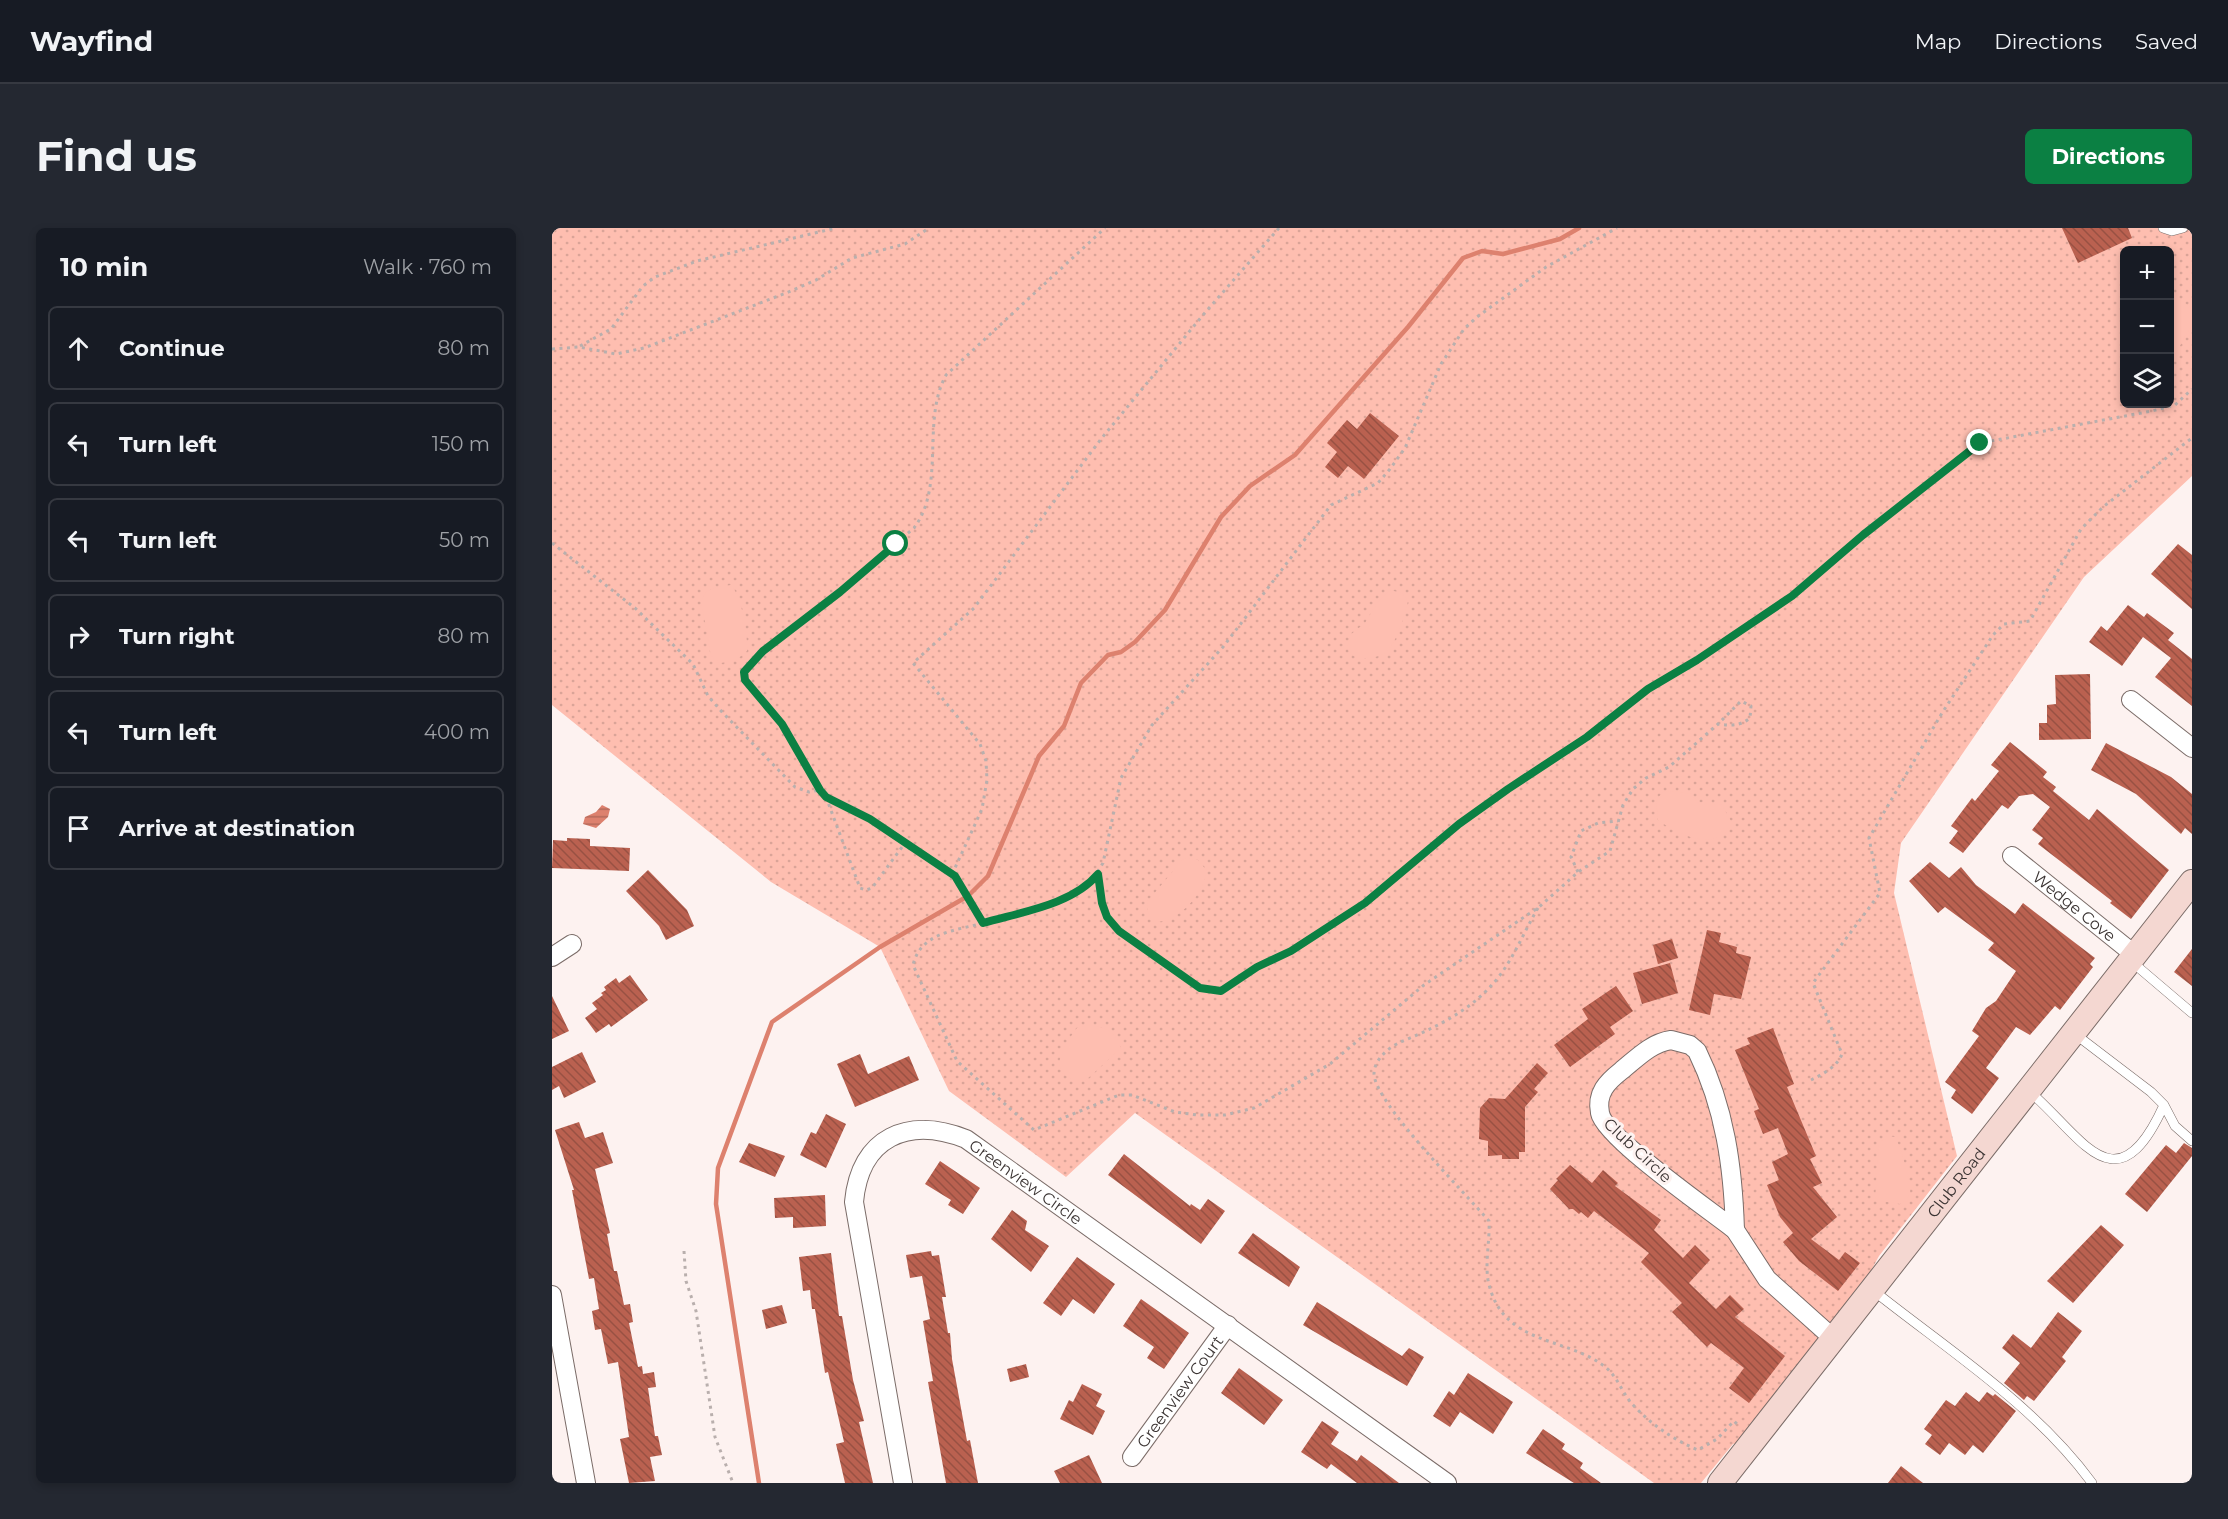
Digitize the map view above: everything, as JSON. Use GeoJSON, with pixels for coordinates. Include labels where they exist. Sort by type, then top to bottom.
{"type":"FeatureCollection","features":[{"type":"Feature","properties":{"kind":"street"},"geometry":{"type":"LineString","coordinates":[[2131,700],[2192,748]]}},
{"type":"Feature","properties":{"kind":"street","name":"Wedge Cove"},"geometry":{"type":"LineString","coordinates":[[2012,856],[2132,958]]}},
{"type":"Feature","properties":{"kind":"street","name":"Club Road"},"geometry":{"type":"LineString","coordinates":[[1720,1483],[2192,882]]}},
{"type":"Feature","properties":{"kind":"street"},"geometry":{"type":"LineString","coordinates":[[552,957],[572,944]]}},
{"type":"Feature","properties":{"kind":"street","name":"Club Circle"},"geometry":{"type":"LineString","coordinates":[[1735,1230],[1734,1192],[1725,1130],[1708,1076],[1697,1051],[1690,1045],[1671,1040],[1661,1042],[1607,1082],[1599,1101],[1604,1124],[1634,1151],[1735,1230],[1767,1279],[1834,1338]]}},
{"type":"Feature","properties":{"kind":"street","name":"Greenview Circle"},"geometry":{"type":"LineString","coordinates":[[903,1483],[854,1202],[855,1185],[868,1158],[880,1144],[895,1134],[930,1129],[966,1139],[1448,1483]]}},
{"type":"Feature","properties":{"kind":"street"},"geometry":{"type":"LineString","coordinates":[[552,1295],[586,1483]]}},
{"type":"Feature","properties":{"kind":"street","name":"Greenview Court"},"geometry":{"type":"LineString","coordinates":[[1132,1456],[1228,1325]]}},
{"type":"Feature","properties":{"kind":"lane"},"geometry":{"type":"LineString","coordinates":[[2163,228],[2172,231],[2183,228]]}},
{"type":"Feature","properties":{"kind":"lane"},"geometry":{"type":"LineString","coordinates":[[2132,958],[2192,1012]]}},
{"type":"Feature","properties":{"kind":"lane"},"geometry":{"type":"LineString","coordinates":[[2073,1033],[2164,1105],[2175,1126],[2192,1141]]}},
{"type":"Feature","properties":{"kind":"lane"},"geometry":{"type":"LineString","coordinates":[[2028,1090],[2090,1152],[2111,1160],[2128,1156],[2148,1136],[2164,1105]]}},
{"type":"Feature","properties":{"kind":"lane"},"geometry":{"type":"LineString","coordinates":[[1872,1290],[2022,1408],[2081,1468],[2092,1483]]}},
{"type":"Feature","properties":{"kind":"path"},"geometry":{"type":"LineString","coordinates":[[579,347],[611,329],[643,286],[665,273],[697,261],[836,228]]}},
{"type":"Feature","properties":{"kind":"path"},"geometry":{"type":"LineString","coordinates":[[552,349],[579,347],[616,354],[644,348],[786,293],[816,280],[852,258],[905,244],[929,228]]}},
{"type":"Feature","properties":{"kind":"path"},"geometry":{"type":"LineString","coordinates":[[905,843],[872,888],[866,890],[860,888],[826,797],[782,724],[745,680],[744,672],[763,651],[840,592],[914,528],[921,518],[926,500],[937,403],[940,385],[946,375],[1105,228]]}},
{"type":"Feature","properties":{"kind":"path"},"geometry":{"type":"LineString","coordinates":[[955,876],[960,852],[982,809],[987,780],[986,761],[980,744],[912,663],[974,608],[1101,439],[1203,315],[1280,228]]}},
{"type":"Feature","properties":{"kind":"path"},"geometry":{"type":"LineString","coordinates":[[1617,228],[1546,267],[1464,329],[1441,364],[1405,448],[1390,469],[1378,483],[1331,505],[1223,647],[1152,725],[1121,778],[1098,874],[1102,903],[1107,917],[1119,931],[1200,988],[1221,991],[1257,967],[1291,951],[1365,903],[1459,824],[1587,737],[1648,689],[1697,660],[1792,596],[1863,535],[1980,443],[2152,411],[2175,405],[2192,389]]}},
{"type":"Feature","properties":{"kind":"path"},"geometry":{"type":"LineString","coordinates":[[1811,1080],[1828,1071],[1840,1060],[1842,1054],[1813,983],[1880,894],[1869,838],[1887,803],[1993,635],[2004,624],[2030,621],[2081,529],[2103,507],[2192,438]]}},
{"type":"Feature","properties":{"kind":"path"},"geometry":{"type":"LineString","coordinates":[[552,543],[635,608],[693,664],[708,696],[795,787],[808,792],[820,790]]}},
{"type":"Feature","properties":{"kind":"path"},"geometry":{"type":"LineString","coordinates":[[1098,874],[1091,883],[1073,894],[930,938],[922,943],[913,964],[957,1061],[1034,1130],[1119,1095],[1132,1095],[1175,1112],[1225,1114],[1254,1107],[1330,1064],[1424,985],[1539,907],[1578,872],[1610,851],[1623,805],[1633,789],[1646,778],[1678,760],[1741,701],[1751,706],[1750,718],[1744,723],[1731,726],[1718,724]]}},
{"type":"Feature","properties":{"kind":"path"},"geometry":{"type":"LineString","coordinates":[[826,797],[870,819],[955,876],[983,923]]}},
{"type":"Feature","properties":{"kind":"path"},"geometry":{"type":"LineString","coordinates":[[1578,872],[1570,857],[1581,831],[1598,823],[1618,820]]}},
{"type":"Feature","properties":{"kind":"path"},"geometry":{"type":"LineString","coordinates":[[1539,907],[1509,962],[1478,1000],[1446,1021],[1389,1048],[1374,1071],[1377,1086],[1398,1116],[1489,1221],[1488,1280],[1495,1299],[1519,1327],[1528,1335],[1595,1360],[1606,1367],[1633,1406],[1674,1440],[1698,1449],[1717,1439],[1734,1421],[1754,1440]]}},
{"type":"Feature","properties":{"kind":"path"},"geometry":{"type":"LineString","coordinates":[[684,1251],[686,1281],[696,1311],[715,1437],[733,1483]]}},
{"type":"Feature","properties":{"kind":"shaded area"},"geometry":{"type":"Polygon","coordinates":[[[552,228],[2192,228],[2192,476],[2084,577],[1901,843],[1894,893],[1957,1156],[1879,1256],[1834,1339],[1754,1440],[1733,1444],[1701,1483],[1654,1483],[1135,1113],[1066,1177],[949,1091],[880,947],[771,882],[552,705],[552,228]]]}},
{"type":"Feature","properties":{"kind":"shaded area"},"geometry":{"type":"Polygon","coordinates":[[[2174,301],[2181,301],[2192,308],[2192,324],[2174,357],[2174,301]]]}},
{"type":"Feature","properties":{"kind":"shaded area"},"geometry":{"type":"Polygon","coordinates":[[[731,585],[744,616],[747,651],[735,661],[720,663],[711,656],[702,600],[704,595],[713,588],[731,585]]]}},
{"type":"Feature","properties":{"kind":"shaded area"},"geometry":{"type":"Polygon","coordinates":[[[1390,590],[1402,593],[1408,601],[1393,643],[1381,655],[1363,658],[1355,656],[1347,648],[1350,635],[1365,623],[1377,603],[1390,590]]]}},
{"type":"Feature","properties":{"kind":"shaded area"},"geometry":{"type":"Polygon","coordinates":[[[1663,792],[1692,794],[1697,802],[1722,805],[1732,823],[1726,832],[1717,838],[1708,840],[1687,836],[1676,831],[1658,820],[1656,800],[1663,792]]]}},
{"type":"Feature","properties":{"kind":"shaded area"},"geometry":{"type":"Polygon","coordinates":[[[602,805],[610,809],[608,817],[596,828],[583,824],[585,817],[596,812],[602,805]]]}},
{"type":"Feature","properties":{"kind":"shaded area"},"geometry":{"type":"Polygon","coordinates":[[[1184,858],[1198,860],[1207,871],[1205,880],[1201,889],[1182,911],[1174,917],[1156,922],[1148,912],[1147,902],[1184,858]]]}},
{"type":"Feature","properties":{"kind":"shaded area"},"geometry":{"type":"Polygon","coordinates":[[[1092,1025],[1111,1032],[1117,1038],[1121,1048],[1085,1081],[1072,1079],[1064,1075],[1060,1069],[1065,1045],[1077,1028],[1092,1025]]]}},
{"type":"Feature","properties":{"kind":"shaded area"},"geometry":{"type":"Polygon","coordinates":[[[1887,1136],[1895,1137],[1897,1141],[1909,1182],[1910,1193],[1900,1204],[1875,1200],[1879,1143],[1887,1136]]]}},
{"type":"Feature","properties":{"kind":"building"},"geometry":{"type":"Polygon","coordinates":[[[2062,228],[2128,228],[2132,238],[2078,263],[2062,228]]]}},
{"type":"Feature","properties":{"kind":"building"},"geometry":{"type":"Polygon","coordinates":[[[1370,413],[1399,436],[1364,479],[1348,466],[1338,478],[1325,467],[1337,452],[1327,443],[1347,420],[1357,429],[1370,413]]]}},
{"type":"Feature","properties":{"kind":"building"},"geometry":{"type":"Polygon","coordinates":[[[2178,544],[2192,555],[2192,609],[2151,574],[2178,544]]]}},
{"type":"Feature","properties":{"kind":"building"},"geometry":{"type":"Polygon","coordinates":[[[2128,605],[2144,617],[2147,613],[2174,633],[2168,640],[2192,659],[2192,706],[2155,677],[2171,658],[2143,637],[2122,666],[2089,642],[2101,626],[2107,631],[2128,605]]]}},
{"type":"Feature","properties":{"kind":"building"},"geometry":{"type":"Polygon","coordinates":[[[2090,674],[2091,739],[2039,740],[2039,723],[2047,723],[2047,705],[2056,704],[2055,675],[2090,674]]]}},
{"type":"Feature","properties":{"kind":"building"},"geometry":{"type":"Polygon","coordinates":[[[2010,742],[2047,772],[2043,777],[2056,787],[2053,791],[2089,820],[2097,809],[2169,870],[2131,919],[2110,903],[2112,901],[2038,844],[2043,838],[2032,830],[2050,807],[2033,794],[2019,796],[2008,809],[2002,805],[1963,853],[1949,843],[1958,831],[1951,826],[1972,798],[1975,801],[1999,771],[1991,765],[2010,742]]]}},
{"type":"Feature","properties":{"kind":"building"},"geometry":{"type":"Polygon","coordinates":[[[2106,743],[2171,777],[2192,794],[2192,834],[2185,828],[2181,834],[2136,794],[2091,770],[2106,743]]]}},
{"type":"Feature","properties":{"kind":"building"},"geometry":{"type":"Polygon","coordinates":[[[567,838],[590,839],[590,846],[630,848],[629,871],[552,868],[553,840],[567,841],[567,838]]]}},
{"type":"Feature","properties":{"kind":"building"},"geometry":{"type":"Polygon","coordinates":[[[1930,862],[1949,878],[1961,867],[1976,885],[2015,914],[2023,903],[2095,958],[2090,964],[2093,967],[2060,1010],[2055,1006],[2030,1035],[2016,1027],[1986,1068],[1999,1078],[1972,1114],[1951,1098],[1956,1090],[1945,1082],[1979,1036],[1972,1031],[1986,1008],[1996,1001],[2016,971],[1988,950],[1994,943],[1945,907],[1938,913],[1909,881],[1930,862]]]}},
{"type":"Feature","properties":{"kind":"building"},"geometry":{"type":"Polygon","coordinates":[[[648,870],[687,910],[694,926],[666,940],[659,926],[626,891],[648,870]]]}},
{"type":"Feature","properties":{"kind":"building"},"geometry":{"type":"Polygon","coordinates":[[[1707,930],[1721,933],[1719,942],[1737,947],[1736,953],[1751,957],[1741,999],[1714,994],[1710,1015],[1689,1010],[1707,930]]]}},
{"type":"Feature","properties":{"kind":"building"},"geometry":{"type":"Polygon","coordinates":[[[1672,939],[1678,958],[1658,964],[1653,945],[1672,939]]]}},
{"type":"Feature","properties":{"kind":"building"},"geometry":{"type":"Polygon","coordinates":[[[2192,949],[2192,986],[2174,972],[2192,949]]]}},
{"type":"Feature","properties":{"kind":"building"},"geometry":{"type":"Polygon","coordinates":[[[1670,963],[1678,993],[1642,1004],[1633,973],[1670,963]]]}},
{"type":"Feature","properties":{"kind":"building"},"geometry":{"type":"Polygon","coordinates":[[[630,975],[648,1000],[611,1027],[609,1024],[596,1033],[585,1018],[597,1009],[592,1003],[603,995],[601,993],[606,990],[604,987],[616,978],[619,983],[630,975]]]}},
{"type":"Feature","properties":{"kind":"building"},"geometry":{"type":"Polygon","coordinates":[[[1616,986],[1633,1011],[1610,1027],[1615,1034],[1570,1067],[1554,1045],[1588,1019],[1582,1009],[1616,986]]]}},
{"type":"Feature","properties":{"kind":"building"},"geometry":{"type":"Polygon","coordinates":[[[552,996],[569,1031],[552,1039],[552,996]]]}},
{"type":"Feature","properties":{"kind":"building"},"geometry":{"type":"Polygon","coordinates":[[[1773,1028],[1794,1084],[1787,1087],[1816,1156],[1810,1159],[1822,1183],[1813,1187],[1837,1217],[1811,1239],[1839,1260],[1845,1252],[1860,1263],[1838,1291],[1799,1261],[1783,1242],[1793,1233],[1780,1217],[1767,1185],[1779,1180],[1772,1162],[1788,1154],[1778,1128],[1763,1134],[1754,1111],[1759,1109],[1735,1050],[1750,1044],[1747,1038],[1773,1028]]]}},
{"type":"Feature","properties":{"kind":"building"},"geometry":{"type":"Polygon","coordinates":[[[582,1052],[596,1082],[564,1098],[559,1086],[552,1090],[552,1067],[582,1052]]]}},
{"type":"Feature","properties":{"kind":"building"},"geometry":{"type":"Polygon","coordinates":[[[860,1054],[868,1074],[909,1056],[919,1080],[855,1107],[837,1064],[860,1054]]]}},
{"type":"Feature","properties":{"kind":"building"},"geometry":{"type":"Polygon","coordinates":[[[1537,1063],[1548,1073],[1534,1089],[1538,1092],[1525,1107],[1525,1152],[1519,1152],[1519,1159],[1502,1159],[1502,1155],[1488,1156],[1488,1141],[1479,1139],[1480,1108],[1489,1098],[1505,1099],[1537,1063]]]}},
{"type":"Feature","properties":{"kind":"building"},"geometry":{"type":"Polygon","coordinates":[[[826,1114],[846,1124],[826,1168],[800,1155],[811,1132],[816,1134],[826,1114]]]}},
{"type":"Feature","properties":{"kind":"building"},"geometry":{"type":"Polygon","coordinates":[[[579,1122],[585,1138],[603,1132],[613,1163],[595,1169],[610,1233],[607,1234],[614,1271],[617,1271],[624,1305],[630,1304],[633,1322],[629,1323],[638,1367],[642,1366],[643,1374],[654,1372],[656,1387],[648,1388],[655,1436],[658,1436],[662,1455],[650,1457],[655,1481],[629,1483],[620,1439],[629,1437],[618,1362],[608,1364],[601,1329],[595,1330],[592,1311],[599,1309],[594,1278],[589,1279],[572,1190],[574,1190],[555,1130],[579,1122]]]}},
{"type":"Feature","properties":{"kind":"building"},"geometry":{"type":"Polygon","coordinates":[[[749,1143],[785,1156],[775,1177],[739,1162],[749,1143]]]}},
{"type":"Feature","properties":{"kind":"building"},"geometry":{"type":"Polygon","coordinates":[[[2184,1143],[2192,1148],[2192,1156],[2147,1212],[2125,1194],[2166,1145],[2176,1153],[2184,1143]]]}},
{"type":"Feature","properties":{"kind":"building"},"geometry":{"type":"Polygon","coordinates":[[[1124,1154],[1190,1206],[1191,1204],[1200,1210],[1208,1199],[1225,1211],[1201,1244],[1108,1175],[1124,1154]]]}},
{"type":"Feature","properties":{"kind":"building"},"geometry":{"type":"Polygon","coordinates":[[[940,1161],[980,1188],[963,1214],[948,1205],[951,1200],[925,1184],[940,1161]]]}},
{"type":"Feature","properties":{"kind":"building"},"geometry":{"type":"Polygon","coordinates":[[[1570,1165],[1592,1183],[1603,1170],[1618,1183],[1615,1186],[1661,1220],[1654,1230],[1683,1258],[1695,1245],[1710,1260],[1689,1283],[1716,1309],[1730,1295],[1744,1309],[1735,1317],[1785,1356],[1749,1403],[1729,1388],[1744,1368],[1711,1343],[1707,1347],[1672,1312],[1682,1303],[1641,1262],[1649,1253],[1594,1211],[1588,1218],[1581,1212],[1579,1214],[1569,1209],[1550,1189],[1570,1165]]]}},
{"type":"Feature","properties":{"kind":"building"},"geometry":{"type":"Polygon","coordinates":[[[825,1195],[826,1226],[793,1228],[793,1217],[775,1218],[774,1198],[825,1195]]]}},
{"type":"Feature","properties":{"kind":"building"},"geometry":{"type":"Polygon","coordinates":[[[1012,1210],[1027,1221],[1025,1230],[1049,1246],[1031,1272],[991,1239],[1012,1210]]]}},
{"type":"Feature","properties":{"kind":"building"},"geometry":{"type":"Polygon","coordinates":[[[2101,1225],[2124,1245],[2073,1303],[2047,1281],[2101,1225]]]}},
{"type":"Feature","properties":{"kind":"building"},"geometry":{"type":"Polygon","coordinates":[[[1253,1233],[1300,1267],[1289,1287],[1238,1253],[1253,1233]]]}},
{"type":"Feature","properties":{"kind":"building"},"geometry":{"type":"Polygon","coordinates":[[[931,1251],[932,1256],[939,1255],[946,1297],[942,1297],[948,1333],[950,1333],[952,1359],[967,1441],[970,1440],[978,1483],[946,1483],[928,1382],[933,1381],[923,1321],[930,1319],[922,1276],[910,1278],[906,1255],[931,1251]]]}},
{"type":"Feature","properties":{"kind":"building"},"geometry":{"type":"Polygon","coordinates":[[[831,1253],[839,1316],[842,1316],[853,1380],[864,1421],[859,1422],[873,1483],[845,1483],[836,1444],[844,1442],[828,1372],[825,1373],[815,1309],[812,1309],[810,1290],[803,1291],[799,1257],[831,1253]]]}},
{"type":"Feature","properties":{"kind":"building"},"geometry":{"type":"Polygon","coordinates":[[[1077,1257],[1115,1284],[1094,1314],[1073,1299],[1061,1316],[1043,1303],[1077,1257]]]}},
{"type":"Feature","properties":{"kind":"building"},"geometry":{"type":"Polygon","coordinates":[[[1141,1299],[1189,1333],[1164,1369],[1147,1358],[1154,1347],[1123,1326],[1141,1299]]]}},
{"type":"Feature","properties":{"kind":"building"},"geometry":{"type":"Polygon","coordinates":[[[1317,1302],[1402,1356],[1409,1348],[1424,1357],[1407,1386],[1303,1325],[1317,1302]]]}},
{"type":"Feature","properties":{"kind":"building"},"geometry":{"type":"Polygon","coordinates":[[[782,1305],[787,1323],[766,1329],[762,1310],[782,1305]]]}},
{"type":"Feature","properties":{"kind":"building"},"geometry":{"type":"Polygon","coordinates":[[[2058,1312],[2082,1331],[2062,1357],[2066,1361],[2034,1401],[2027,1396],[2024,1400],[2004,1383],[2020,1363],[2002,1348],[2013,1334],[2031,1348],[2058,1312]]]}},
{"type":"Feature","properties":{"kind":"building"},"geometry":{"type":"Polygon","coordinates":[[[1026,1364],[1029,1377],[1010,1382],[1007,1369],[1026,1364]]]}},
{"type":"Feature","properties":{"kind":"building"},"geometry":{"type":"Polygon","coordinates":[[[1239,1368],[1283,1400],[1264,1425],[1221,1393],[1239,1368]]]}},
{"type":"Feature","properties":{"kind":"building"},"geometry":{"type":"Polygon","coordinates":[[[1468,1373],[1513,1402],[1493,1434],[1460,1412],[1450,1427],[1433,1416],[1449,1391],[1454,1395],[1468,1373]]]}},
{"type":"Feature","properties":{"kind":"building"},"geometry":{"type":"Polygon","coordinates":[[[1082,1384],[1102,1394],[1096,1406],[1105,1411],[1093,1435],[1060,1419],[1069,1400],[1073,1402],[1082,1384]]]}},
{"type":"Feature","properties":{"kind":"building"},"geometry":{"type":"Polygon","coordinates":[[[1966,1392],[1979,1402],[1987,1392],[1993,1396],[1995,1394],[2016,1411],[1983,1453],[1973,1445],[1965,1455],[1949,1443],[1940,1455],[1925,1444],[1932,1435],[1924,1429],[1946,1400],[1955,1406],[1966,1392]]]}},
{"type":"Feature","properties":{"kind":"building"},"geometry":{"type":"Polygon","coordinates":[[[1322,1421],[1339,1432],[1331,1444],[1357,1461],[1361,1455],[1399,1483],[1357,1483],[1331,1464],[1327,1469],[1301,1452],[1322,1421]]]}},
{"type":"Feature","properties":{"kind":"building"},"geometry":{"type":"Polygon","coordinates":[[[1543,1429],[1565,1444],[1562,1449],[1583,1463],[1580,1468],[1601,1483],[1574,1483],[1526,1453],[1543,1429]]]}},
{"type":"Feature","properties":{"kind":"building"},"geometry":{"type":"Polygon","coordinates":[[[1089,1455],[1102,1483],[1060,1483],[1054,1471],[1089,1455]]]}},
{"type":"Feature","properties":{"kind":"building"},"geometry":{"type":"Polygon","coordinates":[[[1901,1466],[1923,1483],[1888,1483],[1901,1466]]]}},
{"type":"Feature","properties":{"kind":"waterway"},"geometry":{"type":"LineString","coordinates":[[759,1483],[716,1204],[718,1168],[772,1022],[880,947],[968,896],[988,876],[1039,756],[1064,726],[1081,683],[1108,655],[1121,652],[1135,642],[1165,610],[1221,517],[1250,486],[1295,455],[1408,327],[1463,258],[1482,251],[1503,254],[1560,239],[1579,228]]}},
{"type":"Feature","properties":{"kind":"route"},"geometry":{"type":"LineString","coordinates":[[896,544],[840,592],[763,651],[744,672],[745,680],[782,724],[820,790],[826,797],[870,819],[955,876],[983,923],[1041,907],[1073,894],[1091,883],[1098,874],[1102,885],[1102,903],[1107,917],[1119,931],[1200,988],[1221,991],[1233,986],[1257,967],[1291,951],[1365,903],[1406,871],[1459,824],[1587,737],[1648,689],[1697,660],[1792,596],[1863,535],[1980,443]]}}]}
